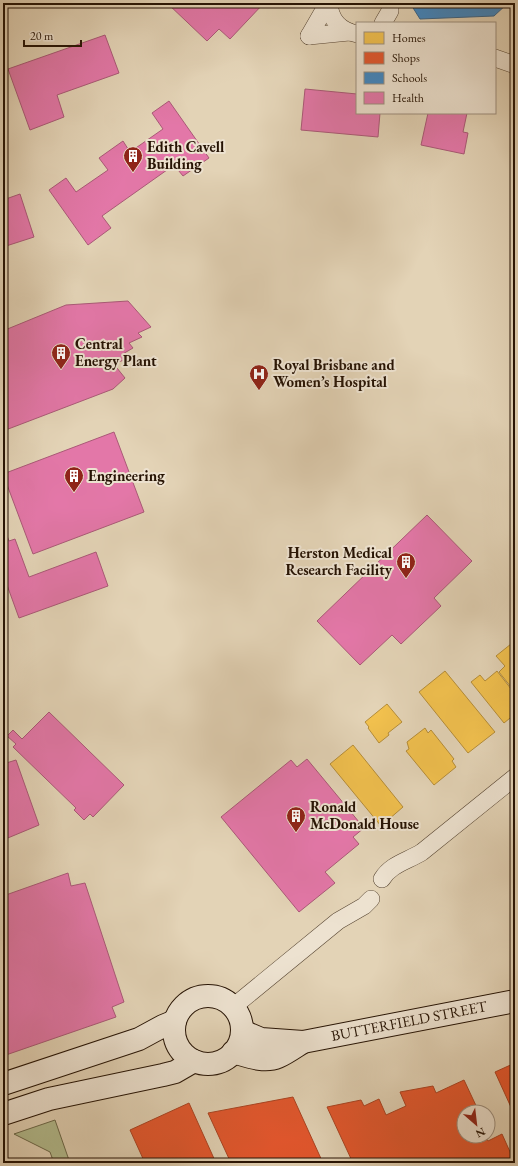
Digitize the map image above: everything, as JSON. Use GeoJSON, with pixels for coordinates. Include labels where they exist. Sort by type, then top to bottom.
{"type":"FeatureCollection","features":[{"type":"Feature","properties":{"kind":"street"},"geometry":{"type":"LineString","coordinates":[[329,3],[333,19],[340,27],[353,33]]}},
{"type":"Feature","properties":{"kind":"street"},"geometry":{"type":"LineString","coordinates":[[329,3],[309,36],[353,33]]}},
{"type":"Feature","properties":{"kind":"street"},"geometry":{"type":"LineString","coordinates":[[496,58],[515,65]]}},
{"type":"Feature","properties":{"kind":"street"},"geometry":{"type":"LineString","coordinates":[[382,879],[389,870],[422,852],[515,777]]}},
{"type":"Feature","properties":{"kind":"street"},"geometry":{"type":"LineString","coordinates":[[233,1007],[338,921],[364,906],[372,899]]}},
{"type":"Feature","properties":{"kind":"street"},"geometry":{"type":"LineString","coordinates":[[202,996],[219,997],[227,1001],[240,1018],[242,1031],[241,1039],[233,1052],[222,1061],[208,1064],[194,1061],[182,1051],[178,1045],[175,1037],[175,1021],[179,1012],[193,999],[202,996]]}},
{"type":"Feature","properties":{"kind":"street","name":"BUTTERFIELD STREET"},"geometry":{"type":"LineString","coordinates":[[242,1031],[260,1039],[303,1042],[515,1001]]}},
{"type":"Feature","properties":{"kind":"street"},"geometry":{"type":"LineString","coordinates":[[3,1084],[139,1039],[175,1021]]}},
{"type":"Feature","properties":{"kind":"street","name":"BUTTERFIELD STREET"},"geometry":{"type":"LineString","coordinates":[[233,1052],[255,1058],[270,1059],[279,1057],[303,1042]]}},
{"type":"Feature","properties":{"kind":"street"},"geometry":{"type":"LineString","coordinates":[[3,1114],[49,1099],[175,1072],[194,1061]]}},
{"type":"Feature","properties":{"kind":"green space"},"geometry":{"type":"Polygon","coordinates":[[[55,1120],[70,1163],[54,1163],[50,1152],[14,1134],[55,1120]]]}},
{"type":"Feature","properties":{"kind":"building: Homes"},"geometry":{"type":"Polygon","coordinates":[[[515,145],[515,157],[513,156],[515,145]]]}},
{"type":"Feature","properties":{"kind":"building: Homes"},"geometry":{"type":"Polygon","coordinates":[[[515,157],[515,171],[512,170],[515,157]]]}},
{"type":"Feature","properties":{"kind":"building: Homes"},"geometry":{"type":"Polygon","coordinates":[[[511,644],[515,649],[515,692],[499,672],[505,666],[496,656],[511,644]]]}},
{"type":"Feature","properties":{"kind":"building: Homes"},"geometry":{"type":"Polygon","coordinates":[[[445,671],[495,732],[468,753],[419,692],[445,671]]]}},
{"type":"Feature","properties":{"kind":"building: Homes"},"geometry":{"type":"Polygon","coordinates":[[[497,671],[515,694],[515,714],[504,723],[471,682],[480,675],[485,681],[497,671]]]}},
{"type":"Feature","properties":{"kind":"building: Homes"},"geometry":{"type":"Polygon","coordinates":[[[387,704],[402,722],[388,733],[389,735],[379,743],[365,722],[387,704]]]}},
{"type":"Feature","properties":{"kind":"building: Homes"},"geometry":{"type":"Polygon","coordinates":[[[425,728],[428,733],[431,730],[454,759],[452,761],[456,767],[434,785],[406,751],[409,749],[407,742],[425,728]]]}},
{"type":"Feature","properties":{"kind":"building: Homes"},"geometry":{"type":"Polygon","coordinates":[[[353,745],[403,807],[381,826],[330,764],[353,745]]]}},
{"type":"Feature","properties":{"kind":"building: Shops"},"geometry":{"type":"Polygon","coordinates":[[[515,1063],[515,1116],[495,1072],[515,1063]]]}},
{"type":"Feature","properties":{"kind":"building: Shops"},"geometry":{"type":"Polygon","coordinates":[[[464,1080],[475,1104],[456,1104],[456,1144],[496,1144],[496,1137],[502,1134],[515,1163],[358,1163],[357,1161],[353,1163],[327,1107],[361,1100],[364,1106],[379,1099],[386,1115],[406,1106],[400,1092],[433,1086],[436,1093],[464,1080]]]}},
{"type":"Feature","properties":{"kind":"building: Shops"},"geometry":{"type":"Polygon","coordinates":[[[293,1097],[323,1163],[231,1163],[208,1113],[293,1097]]]}},
{"type":"Feature","properties":{"kind":"building: Shops"},"geometry":{"type":"Polygon","coordinates":[[[189,1103],[216,1163],[145,1163],[130,1130],[189,1103]]]}},
{"type":"Feature","properties":{"kind":"building: Schools"},"geometry":{"type":"Polygon","coordinates":[[[410,3],[508,3],[494,16],[420,19],[410,3]]]}},
{"type":"Feature","properties":{"kind":"building: Health"},"geometry":{"type":"Polygon","coordinates":[[[167,3],[264,3],[230,39],[219,29],[207,41],[167,3]]]}},
{"type":"Feature","properties":{"kind":"building: Health"},"geometry":{"type":"Polygon","coordinates":[[[105,35],[119,73],[57,95],[64,117],[30,130],[8,69],[105,35]]]}},
{"type":"Feature","properties":{"kind":"building: Health"},"geometry":{"type":"Polygon","coordinates":[[[305,89],[356,94],[356,114],[380,114],[378,137],[301,130],[305,89]]]}},
{"type":"Feature","properties":{"kind":"building: Health","name":"Edith Cavell Building"},"geometry":{"type":"Polygon","coordinates":[[[169,101],[209,158],[183,176],[174,165],[102,216],[111,228],[88,245],[49,190],[66,178],[76,192],[108,170],[99,158],[123,141],[130,152],[163,129],[152,113],[169,101]]]}},
{"type":"Feature","properties":{"kind":"building: Health"},"geometry":{"type":"Polygon","coordinates":[[[428,114],[467,114],[463,132],[468,133],[464,154],[421,145],[428,114]]]}},
{"type":"Feature","properties":{"kind":"building: Health"},"geometry":{"type":"Polygon","coordinates":[[[20,194],[34,237],[3,247],[3,200],[20,194]]]}},
{"type":"Feature","properties":{"kind":"building: Health","name":"Central Energy Plant"},"geometry":{"type":"Polygon","coordinates":[[[128,301],[151,327],[138,333],[142,337],[129,343],[133,348],[121,355],[125,360],[113,363],[125,378],[113,389],[3,431],[5,403],[3,404],[3,344],[5,330],[66,305],[128,301]]]}},
{"type":"Feature","properties":{"kind":"building: Health","name":"Engineering"},"geometry":{"type":"Polygon","coordinates":[[[114,432],[144,512],[33,554],[3,474],[114,432]]]}},
{"type":"Feature","properties":{"kind":"building: Health","name":"Herston Medical Research Facility"},"geometry":{"type":"Polygon","coordinates":[[[427,515],[472,561],[434,598],[441,606],[401,644],[392,635],[360,665],[317,621],[427,515]]]}},
{"type":"Feature","properties":{"kind":"building: Health"},"geometry":{"type":"Polygon","coordinates":[[[3,525],[9,541],[15,539],[29,577],[96,552],[108,586],[19,618],[3,574],[3,525]]]}},
{"type":"Feature","properties":{"kind":"building: Health"},"geometry":{"type":"Polygon","coordinates":[[[49,712],[124,785],[93,817],[90,814],[84,820],[74,810],[76,808],[13,747],[16,744],[7,736],[13,730],[22,739],[49,712]]]}},
{"type":"Feature","properties":{"kind":"building: Health","name":"Ronald McDonald House"},"geometry":{"type":"Polygon","coordinates":[[[307,759],[364,828],[353,837],[359,844],[325,872],[335,883],[299,912],[221,817],[291,760],[297,767],[307,759]]]}},
{"type":"Feature","properties":{"kind":"building: Health"},"geometry":{"type":"Polygon","coordinates":[[[16,760],[39,825],[3,840],[3,764],[16,760]]]}},
{"type":"Feature","properties":{"kind":"building: Health"},"geometry":{"type":"Polygon","coordinates":[[[68,873],[71,886],[85,883],[124,1002],[112,1007],[116,1017],[3,1056],[3,896],[68,873]]]}},
{"type":"Feature","properties":{"kind":"place","name":"Edith Cavell Building"},"geometry":{"type":"Point","coordinates":[133,173]}},
{"type":"Feature","properties":{"kind":"place","name":"Central Energy Plant"},"geometry":{"type":"Point","coordinates":[61,370]}},
{"type":"Feature","properties":{"kind":"place","name":"Royal Brisbane and Women’s Hospital"},"geometry":{"type":"Point","coordinates":[259,391]}},
{"type":"Feature","properties":{"kind":"place","name":"Engineering"},"geometry":{"type":"Point","coordinates":[74,493]}},
{"type":"Feature","properties":{"kind":"place","name":"Herston Medical Research Facility"},"geometry":{"type":"Point","coordinates":[406,579]}},
{"type":"Feature","properties":{"kind":"place","name":"Ronald McDonald House"},"geometry":{"type":"Point","coordinates":[296,833]}}]}
